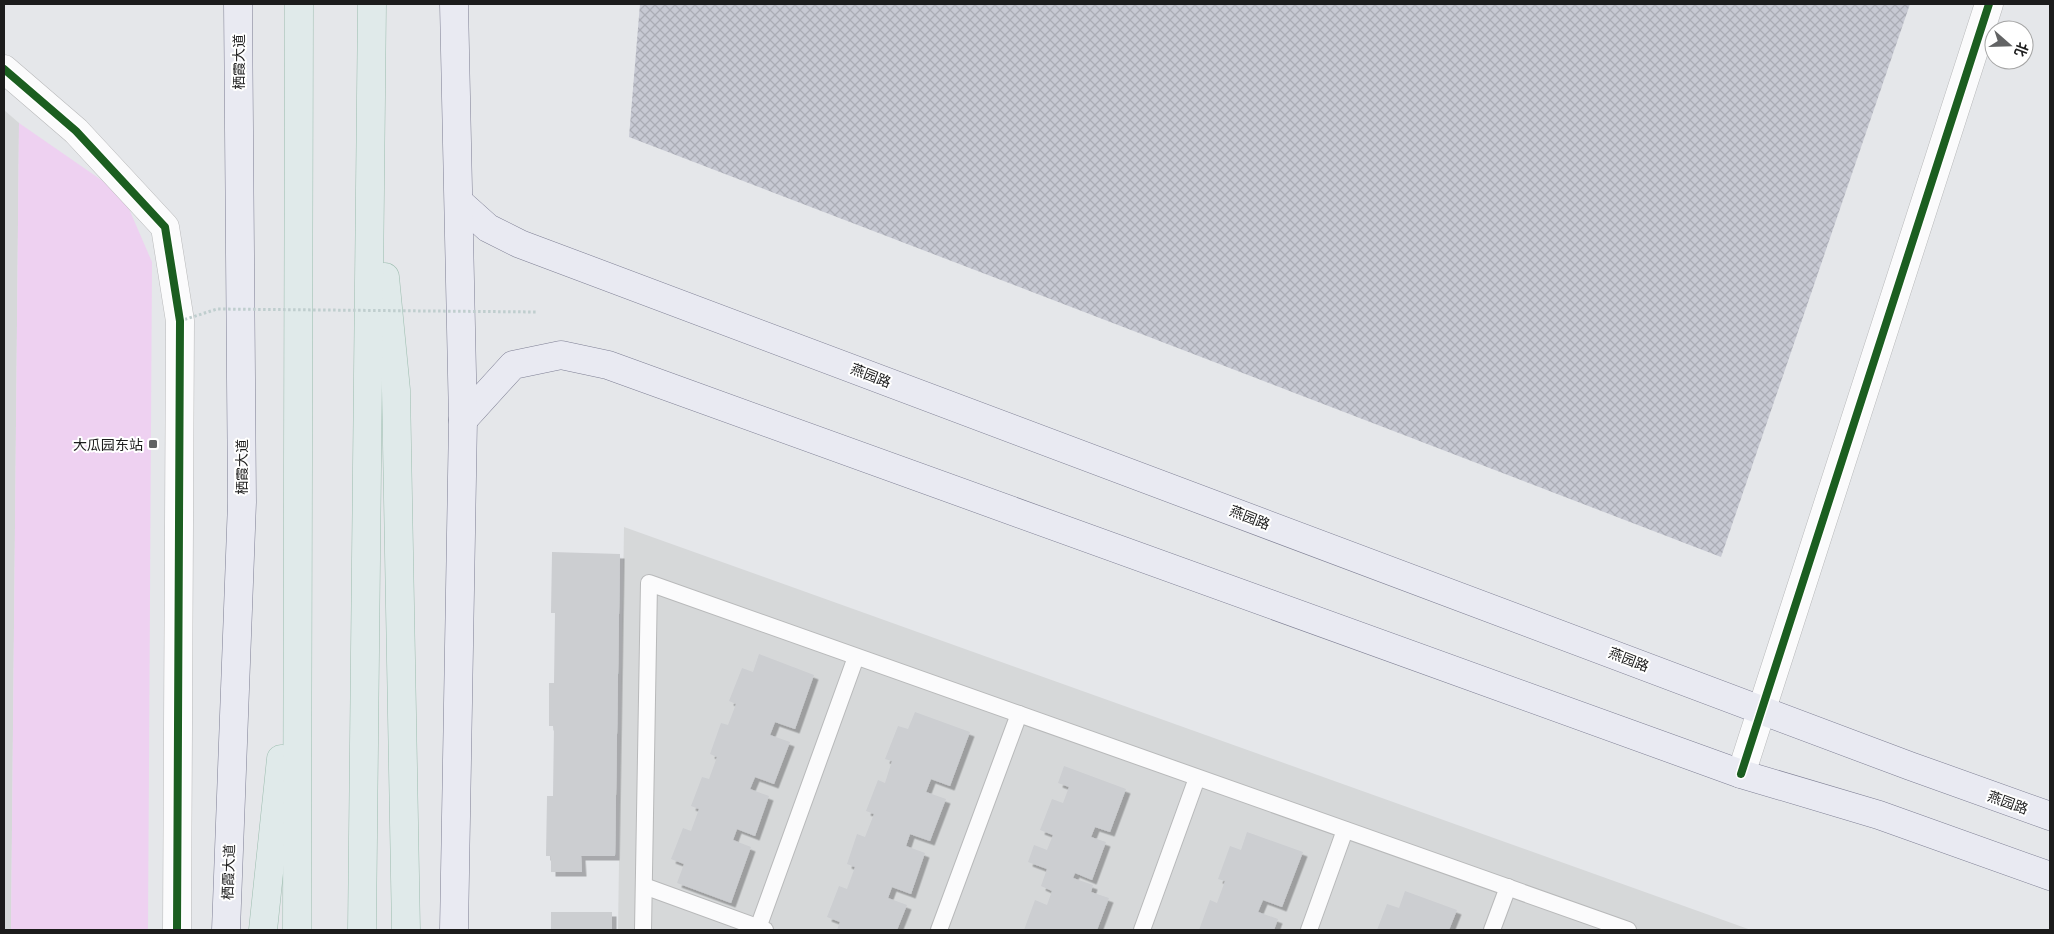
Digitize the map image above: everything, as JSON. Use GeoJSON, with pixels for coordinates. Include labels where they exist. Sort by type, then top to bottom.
{"type":"FeatureCollection","features":[{"type":"Feature","properties":{"kind":"highway"},"geometry":{"type":"LineString","coordinates":[[296,930],[299,4]]}},
{"type":"Feature","properties":{"kind":"highway"},"geometry":{"type":"LineString","coordinates":[[362,930],[372,4]]}},
{"type":"Feature","properties":{"kind":"highway"},"geometry":{"type":"LineString","coordinates":[[371,133],[396,390],[406,930]]}},
{"type":"Feature","properties":{"kind":"highway"},"geometry":{"type":"LineString","coordinates":[[263,930],[296,618]]}},
{"type":"Feature","properties":{"kind":"main road","name":"栖霞大道"},"geometry":{"type":"LineString","coordinates":[[226,930],[242,502],[238,4]]}},
{"type":"Feature","properties":{"kind":"main road"},"geometry":{"type":"LineString","coordinates":[[454,4],[463,420],[454,930]]}},
{"type":"Feature","properties":{"kind":"main road","name":"燕园路"},"geometry":{"type":"LineString","coordinates":[[459,202],[488,228],[520,244],[1910,766],[2050,816]]}},
{"type":"Feature","properties":{"kind":"main road"},"geometry":{"type":"LineString","coordinates":[[463,420],[513,365],[561,355],[608,365],[1741,774],[1879,815],[2050,876]]}},
{"type":"Feature","properties":{"kind":"street"},"geometry":{"type":"LineString","coordinates":[[1741,774],[1989,4]]}},
{"type":"Feature","properties":{"kind":"street"},"geometry":{"type":"LineString","coordinates":[[4,69],[76,131],[165,226],[180,321],[177,930]]}},
{"type":"Feature","properties":{"kind":"lane"},"geometry":{"type":"LineString","coordinates":[[643,930],[649,583],[1628,930]]}},
{"type":"Feature","properties":{"kind":"lane"},"geometry":{"type":"LineString","coordinates":[[644,886],[761,929],[856,657]]}},
{"type":"Feature","properties":{"kind":"lane"},"geometry":{"type":"LineString","coordinates":[[939,930],[1019,714]]}},
{"type":"Feature","properties":{"kind":"lane"},"geometry":{"type":"LineString","coordinates":[[1142,930],[1197,778]]}},
{"type":"Feature","properties":{"kind":"lane"},"geometry":{"type":"LineString","coordinates":[[1310,930],[1345,830]]}},
{"type":"Feature","properties":{"kind":"lane"},"geometry":{"type":"LineString","coordinates":[[1492,930],[1508,887]]}},
{"type":"Feature","properties":{"kind":"path"},"geometry":{"type":"LineString","coordinates":[[180,321],[217,309],[537,312]]}},
{"type":"Feature","properties":{"kind":"shaded area"},"geometry":{"type":"Polygon","coordinates":[[[640,4],[1910,4],[1721,557],[629,137],[640,4]]]}},
{"type":"Feature","properties":{"kind":"shaded area"},"geometry":{"type":"Polygon","coordinates":[[[4,110],[19,123],[11,930],[4,930],[4,110]]]}},
{"type":"Feature","properties":{"kind":"shaded area"},"geometry":{"type":"Polygon","coordinates":[[[19,123],[123,195],[152,262],[148,930],[11,930],[19,123]]]}},
{"type":"Feature","properties":{"kind":"shaded area"},"geometry":{"type":"Polygon","coordinates":[[[624,527],[1751,930],[618,930],[624,527]]]}},
{"type":"Feature","properties":{"kind":"building"},"geometry":{"type":"Polygon","coordinates":[[[552,552],[620,554],[615,856],[581,856],[582,872],[551,872],[551,856],[546,856],[547,796],[553,796],[554,726],[549,726],[549,683],[554,683],[555,613],[551,613],[552,552]]]}},
{"type":"Feature","properties":{"kind":"building"},"geometry":{"type":"Polygon","coordinates":[[[759,654],[814,675],[795,729],[775,722],[770,735],[790,742],[774,784],[755,777],[750,789],[769,796],[755,836],[737,829],[733,840],[751,847],[731,903],[677,883],[684,864],[671,859],[683,828],[691,831],[699,809],[691,806],[702,777],[709,779],[717,757],[710,754],[721,723],[728,725],[736,704],[729,701],[742,668],[753,672],[759,654]]]}},
{"type":"Feature","properties":{"kind":"building"},"geometry":{"type":"Polygon","coordinates":[[[915,712],[970,732],[950,786],[931,779],[926,792],[946,799],[930,841],[910,834],[906,846],[925,853],[911,894],[892,887],[888,898],[907,905],[897,930],[837,930],[840,922],[827,917],[839,886],[847,889],[855,867],[847,864],[857,834],[865,837],[874,814],[866,811],[878,780],[885,783],[892,761],[885,759],[898,726],[908,729],[915,712]]]}},
{"type":"Feature","properties":{"kind":"building"},"geometry":{"type":"Polygon","coordinates":[[[1064,766],[1126,789],[1110,832],[1095,827],[1091,837],[1106,842],[1092,880],[1075,873],[1073,878],[1093,885],[1091,892],[1109,898],[1097,930],[1024,930],[1035,900],[1047,905],[1052,891],[1041,886],[1047,869],[1028,862],[1034,845],[1047,850],[1053,835],[1040,830],[1052,799],[1063,803],[1069,787],[1058,783],[1064,766]]]}},
{"type":"Feature","properties":{"kind":"building"},"geometry":{"type":"Polygon","coordinates":[[[1247,832],[1303,852],[1282,907],[1263,900],[1258,912],[1278,919],[1274,930],[1199,930],[1210,900],[1217,903],[1225,881],[1218,879],[1230,846],[1241,850],[1247,832]]]}},
{"type":"Feature","properties":{"kind":"building"},"geometry":{"type":"Polygon","coordinates":[[[1405,891],[1457,910],[1449,930],[1377,930],[1387,904],[1399,908],[1405,891]]]}},
{"type":"Feature","properties":{"kind":"building"},"geometry":{"type":"Polygon","coordinates":[[[551,912],[612,912],[612,930],[551,930],[551,912]]]}},
{"type":"Feature","properties":{"kind":"cycle path"},"geometry":{"type":"LineString","coordinates":[[1741,774],[1989,4]]}},
{"type":"Feature","properties":{"kind":"cycle path"},"geometry":{"type":"LineString","coordinates":[[4,69],[76,131],[165,227],[180,321],[177,930]]}},
{"type":"Feature","properties":{"kind":"place","name":"大瓜园东站"},"geometry":{"type":"Point","coordinates":[153,444]}}]}
